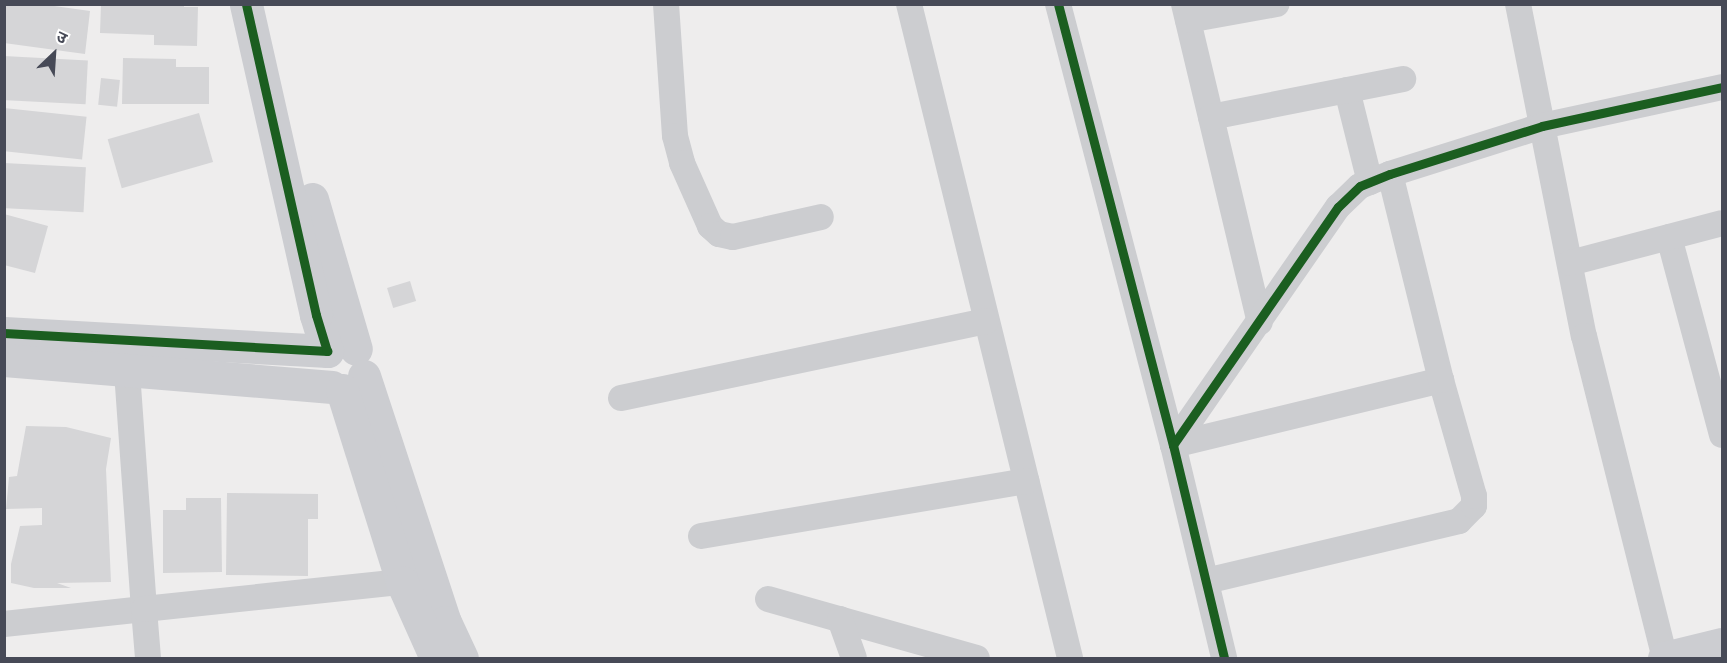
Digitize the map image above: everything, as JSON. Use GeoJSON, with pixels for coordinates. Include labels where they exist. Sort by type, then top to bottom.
{"type":"FeatureCollection","features":[{"type":"Feature","properties":{"kind":"street"},"geometry":{"type":"LineString","coordinates":[[246,4],[316,315],[344,371],[462,658]]}},
{"type":"Feature","properties":{"kind":"street"},"geometry":{"type":"LineString","coordinates":[[268,4],[320,231],[344,371],[402,582],[436,658]]}},
{"type":"Feature","properties":{"kind":"street"},"geometry":{"type":"LineString","coordinates":[[666,4],[675,136],[682,163],[710,226],[720,234],[733,237],[821,217]]}},
{"type":"Feature","properties":{"kind":"street"},"geometry":{"type":"LineString","coordinates":[[909,4],[1070,658]]}},
{"type":"Feature","properties":{"kind":"street"},"geometry":{"type":"LineString","coordinates":[[1058,4],[1173,444],[1224,658]]}},
{"type":"Feature","properties":{"kind":"street"},"geometry":{"type":"LineString","coordinates":[[1260,322],[1186,12],[1277,4]]}},
{"type":"Feature","properties":{"kind":"street"},"geometry":{"type":"LineString","coordinates":[[1518,4],[1584,336],[1665,658],[1722,644]]}},
{"type":"Feature","properties":{"kind":"street"},"geometry":{"type":"LineString","coordinates":[[1211,117],[1403,79]]}},
{"type":"Feature","properties":{"kind":"street"},"geometry":{"type":"LineString","coordinates":[[1173,444],[1338,207],[1360,186],[1542,126],[1722,87]]}},
{"type":"Feature","properties":{"kind":"street"},"geometry":{"type":"LineString","coordinates":[[1206,581],[1459,521],[1469,514],[1474,506],[1474,496],[1441,380],[1380,178],[1347,90]]}},
{"type":"Feature","properties":{"kind":"street"},"geometry":{"type":"LineString","coordinates":[[1570,263],[1722,223]]}},
{"type":"Feature","properties":{"kind":"street"},"geometry":{"type":"LineString","coordinates":[[1669,237],[1722,435]]}},
{"type":"Feature","properties":{"kind":"street"},"geometry":{"type":"LineString","coordinates":[[621,398],[987,321]]}},
{"type":"Feature","properties":{"kind":"street"},"geometry":{"type":"LineString","coordinates":[[4,333],[344,371]]}},
{"type":"Feature","properties":{"kind":"street"},"geometry":{"type":"LineString","coordinates":[[4,360],[127,372],[344,371]]}},
{"type":"Feature","properties":{"kind":"street"},"geometry":{"type":"LineString","coordinates":[[127,372],[148,658]]}},
{"type":"Feature","properties":{"kind":"street"},"geometry":{"type":"LineString","coordinates":[[1173,444],[1441,380]]}},
{"type":"Feature","properties":{"kind":"street"},"geometry":{"type":"LineString","coordinates":[[701,536],[1026,481]]}},
{"type":"Feature","properties":{"kind":"street"},"geometry":{"type":"LineString","coordinates":[[4,624],[402,582]]}},
{"type":"Feature","properties":{"kind":"street"},"geometry":{"type":"LineString","coordinates":[[768,599],[840,619],[950,655],[977,658]]}},
{"type":"Feature","properties":{"kind":"street"},"geometry":{"type":"LineString","coordinates":[[840,619],[854,658]]}},
{"type":"Feature","properties":{"kind":"building"},"geometry":{"type":"Polygon","coordinates":[[[4,4],[40,4],[90,11],[85,54],[4,43],[4,4]]]}},
{"type":"Feature","properties":{"kind":"building"},"geometry":{"type":"Polygon","coordinates":[[[101,4],[184,4],[184,7],[198,7],[197,46],[154,45],[154,35],[100,33],[101,4]]]}},
{"type":"Feature","properties":{"kind":"building"},"geometry":{"type":"Polygon","coordinates":[[[4,56],[88,60],[86,104],[4,100],[4,56]]]}},
{"type":"Feature","properties":{"kind":"building"},"geometry":{"type":"Polygon","coordinates":[[[123,58],[176,59],[176,67],[209,67],[209,104],[122,104],[123,58]]]}},
{"type":"Feature","properties":{"kind":"building"},"geometry":{"type":"Polygon","coordinates":[[[101,78],[120,80],[117,107],[98,105],[101,78]]]}},
{"type":"Feature","properties":{"kind":"building"},"geometry":{"type":"Polygon","coordinates":[[[4,108],[87,117],[82,159],[4,151],[4,108]]]}},
{"type":"Feature","properties":{"kind":"building"},"geometry":{"type":"Polygon","coordinates":[[[199,113],[213,162],[122,188],[108,139],[199,113]]]}},
{"type":"Feature","properties":{"kind":"building"},"geometry":{"type":"Polygon","coordinates":[[[4,163],[86,167],[84,212],[4,208],[4,163]]]}},
{"type":"Feature","properties":{"kind":"building"},"geometry":{"type":"Polygon","coordinates":[[[4,214],[48,226],[35,273],[4,265],[4,214]]]}},
{"type":"Feature","properties":{"kind":"building"},"geometry":{"type":"Polygon","coordinates":[[[410,281],[416,301],[393,308],[387,288],[410,281]]]}},
{"type":"Feature","properties":{"kind":"building"},"geometry":{"type":"Polygon","coordinates":[[[26,426],[66,427],[111,438],[106,469],[111,582],[57,583],[71,588],[34,588],[11,583],[11,564],[20,526],[42,525],[42,508],[6,509],[9,477],[17,476],[26,426]]]}},
{"type":"Feature","properties":{"kind":"building"},"geometry":{"type":"Polygon","coordinates":[[[227,493],[318,494],[318,519],[308,519],[308,576],[226,575],[227,493]]]}},
{"type":"Feature","properties":{"kind":"building"},"geometry":{"type":"Polygon","coordinates":[[[186,498],[221,498],[222,572],[163,573],[163,510],[186,510],[186,498]]]}},
{"type":"Feature","properties":{"kind":"cycle path"},"geometry":{"type":"LineString","coordinates":[[4,333],[327,351],[316,315],[246,4]]}},
{"type":"Feature","properties":{"kind":"cycle path"},"geometry":{"type":"LineString","coordinates":[[1058,4],[1173,445],[1224,658]]}},
{"type":"Feature","properties":{"kind":"cycle path"},"geometry":{"type":"LineString","coordinates":[[1173,445],[1338,207],[1360,186],[1390,174],[1542,126],[1722,87]]}}]}
